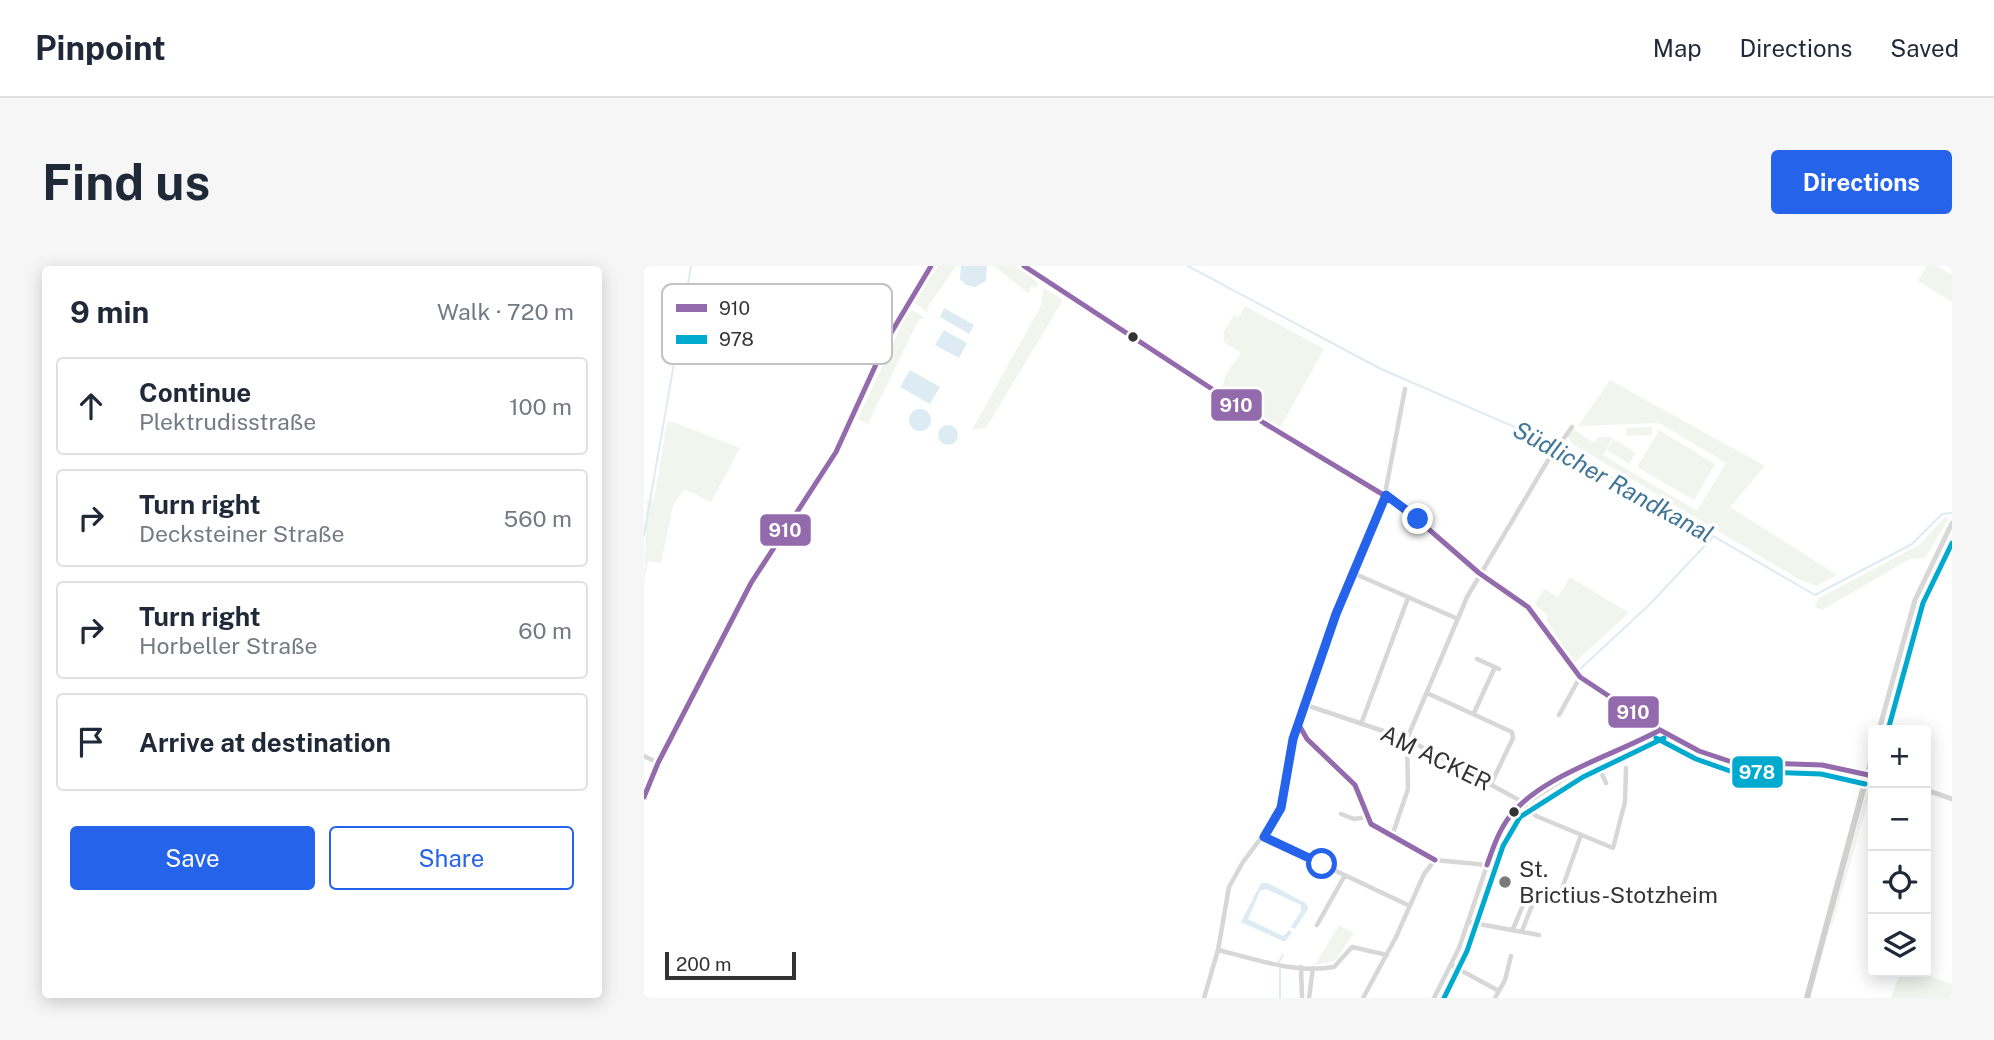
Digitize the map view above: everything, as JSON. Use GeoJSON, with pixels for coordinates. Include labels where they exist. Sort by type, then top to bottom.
{"type":"FeatureCollection","features":[{"type":"Feature","properties":{"kind":"main road"},"geometry":{"type":"LineString","coordinates":[[1024,266],[1264,424],[1386,495],[1418,519],[1479,573],[1528,607],[1580,677],[1660,730],[1699,751],[1732,762],[1822,765],[1868,775]]}},
{"type":"Feature","properties":{"kind":"main road"},"geometry":{"type":"LineString","coordinates":[[1807,998],[1868,782]]}},
{"type":"Feature","properties":{"kind":"street"},"geometry":{"type":"LineString","coordinates":[[892,331],[931,266]]}},
{"type":"Feature","properties":{"kind":"street"},"geometry":{"type":"LineString","coordinates":[[644,797],[658,763],[758,571],[836,452],[876,364]]}},
{"type":"Feature","properties":{"kind":"street"},"geometry":{"type":"LineString","coordinates":[[1204,998],[1218,950],[1229,887],[1242,862],[1264,837],[1281,808],[1293,739],[1353,573],[1386,495],[1405,389]]}},
{"type":"Feature","properties":{"kind":"street"},"geometry":{"type":"LineString","coordinates":[[1392,836],[1408,789],[1407,739],[1458,619],[1479,573],[1572,427]]}},
{"type":"Feature","properties":{"kind":"street"},"geometry":{"type":"LineString","coordinates":[[1880,725],[1915,600],[1952,523]]}},
{"type":"Feature","properties":{"kind":"street"},"geometry":{"type":"LineString","coordinates":[[1353,573],[1458,619]]}},
{"type":"Feature","properties":{"kind":"street"},"geometry":{"type":"LineString","coordinates":[[1361,724],[1408,598]]}},
{"type":"Feature","properties":{"kind":"street"},"geometry":{"type":"LineString","coordinates":[[1474,713],[1497,668],[1477,659]]}},
{"type":"Feature","properties":{"kind":"street"},"geometry":{"type":"LineString","coordinates":[[1559,715],[1580,677]]}},
{"type":"Feature","properties":{"kind":"street"},"geometry":{"type":"LineString","coordinates":[[1427,693],[1509,729],[1513,735],[1491,784]]}},
{"type":"Feature","properties":{"kind":"street","name":"AM ACKER"},"geometry":{"type":"LineString","coordinates":[[1306,705],[1407,739],[1491,784],[1536,816],[1613,848],[1625,802],[1626,768]]}},
{"type":"Feature","properties":{"kind":"street"},"geometry":{"type":"LineString","coordinates":[[1299,725],[1307,739],[1355,786],[1366,817],[1377,829],[1431,855],[1435,860],[1487,865]]}},
{"type":"Feature","properties":{"kind":"street"},"geometry":{"type":"LineString","coordinates":[[1434,998],[1451,965],[1501,831],[1522,804],[1596,761],[1660,730]]}},
{"type":"Feature","properties":{"kind":"street"},"geometry":{"type":"LineString","coordinates":[[1293,739],[1307,739]]}},
{"type":"Feature","properties":{"kind":"street"},"geometry":{"type":"LineString","coordinates":[[644,756],[658,763]]}},
{"type":"Feature","properties":{"kind":"street"},"geometry":{"type":"LineString","coordinates":[[1596,761],[1606,783]]}},
{"type":"Feature","properties":{"kind":"street"},"geometry":{"type":"LineString","coordinates":[[1931,792],[1952,799]]}},
{"type":"Feature","properties":{"kind":"street"},"geometry":{"type":"LineString","coordinates":[[1341,814],[1354,819],[1366,817]]}},
{"type":"Feature","properties":{"kind":"street"},"geometry":{"type":"LineString","coordinates":[[1558,900],[1581,835]]}},
{"type":"Feature","properties":{"kind":"street"},"geometry":{"type":"LineString","coordinates":[[1264,837],[1410,906]]}},
{"type":"Feature","properties":{"kind":"street"},"geometry":{"type":"LineString","coordinates":[[1363,998],[1387,955],[1424,874],[1435,860]]}},
{"type":"Feature","properties":{"kind":"street"},"geometry":{"type":"LineString","coordinates":[[1317,925],[1345,875]]}},
{"type":"Feature","properties":{"kind":"street"},"geometry":{"type":"LineString","coordinates":[[1522,931],[1536,895]]}},
{"type":"Feature","properties":{"kind":"street"},"geometry":{"type":"LineString","coordinates":[[1513,929],[1524,903],[1532,904]]}},
{"type":"Feature","properties":{"kind":"street"},"geometry":{"type":"LineString","coordinates":[[1468,922],[1539,935]]}},
{"type":"Feature","properties":{"kind":"street"},"geometry":{"type":"LineString","coordinates":[[1218,950],[1271,964],[1313,968],[1334,967],[1352,947],[1387,955]]}},
{"type":"Feature","properties":{"kind":"street"},"geometry":{"type":"LineString","coordinates":[[1495,998],[1511,956]]}},
{"type":"Feature","properties":{"kind":"street"},"geometry":{"type":"LineString","coordinates":[[1451,965],[1499,991]]}},
{"type":"Feature","properties":{"kind":"street"},"geometry":{"type":"LineString","coordinates":[[1301,967],[1302,998]]}},
{"type":"Feature","properties":{"kind":"street"},"geometry":{"type":"LineString","coordinates":[[1308,998],[1313,968]]}},
{"type":"Feature","properties":{"kind":"shaded area"},"geometry":{"type":"Polygon","coordinates":[[[938,266],[956,266],[927,308],[929,313],[914,303],[938,266]]]}},
{"type":"Feature","properties":{"kind":"shaded area"},"geometry":{"type":"Polygon","coordinates":[[[961,266],[987,266],[986,281],[975,287],[966,285],[960,279],[961,266]]]}},
{"type":"Feature","properties":{"kind":"shaded area"},"geometry":{"type":"Polygon","coordinates":[[[994,266],[1016,266],[1038,283],[1036,288],[1032,286],[1028,293],[994,266]]]}},
{"type":"Feature","properties":{"kind":"shaded area"},"geometry":{"type":"Polygon","coordinates":[[[1927,266],[1937,266],[1952,275],[1952,302],[1918,281],[1927,266]]]}},
{"type":"Feature","properties":{"kind":"shaded area"},"geometry":{"type":"Polygon","coordinates":[[[1044,288],[1063,300],[986,428],[972,430],[1043,302],[1041,300],[1044,288]]]}},
{"type":"Feature","properties":{"kind":"shaded area"},"geometry":{"type":"Polygon","coordinates":[[[1245,306],[1324,349],[1280,428],[1222,390],[1225,376],[1241,353],[1224,342],[1224,331],[1234,315],[1238,318],[1245,306]]]}},
{"type":"Feature","properties":{"kind":"shaded area"},"geometry":{"type":"Polygon","coordinates":[[[944,308],[974,325],[969,334],[940,317],[944,308]]]}},
{"type":"Feature","properties":{"kind":"shaded area"},"geometry":{"type":"Polygon","coordinates":[[[913,310],[926,319],[919,319],[868,424],[858,419],[883,364],[892,364],[892,346],[908,311],[913,310]]]}},
{"type":"Feature","properties":{"kind":"shaded area"},"geometry":{"type":"Polygon","coordinates":[[[944,330],[967,343],[959,358],[935,345],[944,330]]]}},
{"type":"Feature","properties":{"kind":"shaded area"},"geometry":{"type":"Polygon","coordinates":[[[910,370],[940,387],[930,404],[900,387],[910,370]]]}},
{"type":"Feature","properties":{"kind":"shaded area"},"geometry":{"type":"Polygon","coordinates":[[[1610,380],[1765,466],[1730,507],[1837,575],[1816,586],[1800,580],[1573,444],[1568,436],[1574,429],[1593,443],[1599,437],[1613,437],[1603,455],[1697,511],[1726,463],[1659,423],[1578,426],[1610,380]]]}},
{"type":"Feature","properties":{"kind":"shaded area"},"geometry":{"type":"Polygon","coordinates":[[[920,409],[928,412],[931,420],[928,428],[920,431],[912,428],[909,420],[912,412],[920,409]]]}},
{"type":"Feature","properties":{"kind":"shaded area"},"geometry":{"type":"Polygon","coordinates":[[[673,422],[740,448],[711,502],[684,489],[673,506],[661,563],[648,561],[644,583],[647,500],[654,501],[667,423],[673,422]]]}},
{"type":"Feature","properties":{"kind":"shaded area"},"geometry":{"type":"Polygon","coordinates":[[[944,425],[952,425],[958,435],[952,445],[944,445],[938,439],[938,431],[944,425]]]}},
{"type":"Feature","properties":{"kind":"shaded area"},"geometry":{"type":"Polygon","coordinates":[[[1652,427],[1652,435],[1626,436],[1626,428],[1652,427]]]}},
{"type":"Feature","properties":{"kind":"shaded area"},"geometry":{"type":"Polygon","coordinates":[[[1659,430],[1715,464],[1694,500],[1637,467],[1659,430]]]}},
{"type":"Feature","properties":{"kind":"shaded area"},"geometry":{"type":"Polygon","coordinates":[[[1614,439],[1636,453],[1629,464],[1607,450],[1614,439]]]}},
{"type":"Feature","properties":{"kind":"shaded area"},"geometry":{"type":"Polygon","coordinates":[[[1946,516],[1949,518],[1925,558],[1910,559],[1822,610],[1814,606],[1819,598],[1919,545],[1946,516]]]}},
{"type":"Feature","properties":{"kind":"shaded area"},"geometry":{"type":"Polygon","coordinates":[[[1570,577],[1629,613],[1574,663],[1546,619],[1548,616],[1535,604],[1544,589],[1558,597],[1570,577]]]}},
{"type":"Feature","properties":{"kind":"shaded area"},"geometry":{"type":"Polygon","coordinates":[[[1868,787],[1868,802],[1830,933],[1834,903],[1868,787]]]}},
{"type":"Feature","properties":{"kind":"shaded area"},"geometry":{"type":"Polygon","coordinates":[[[1261,883],[1268,883],[1307,904],[1308,909],[1295,929],[1291,927],[1301,911],[1301,905],[1266,889],[1260,891],[1248,919],[1283,936],[1289,930],[1292,932],[1285,942],[1241,922],[1261,883]]]}},
{"type":"Feature","properties":{"kind":"shaded area"},"geometry":{"type":"Polygon","coordinates":[[[1339,925],[1354,933],[1335,961],[1315,965],[1339,925]]]}},
{"type":"Feature","properties":{"kind":"shaded area"},"geometry":{"type":"Polygon","coordinates":[[[1931,976],[1952,984],[1952,998],[1891,998],[1899,977],[1931,976]]]}},
{"type":"Feature","properties":{"kind":"waterway"},"geometry":{"type":"LineString","coordinates":[[688,284],[691,266]]}},
{"type":"Feature","properties":{"kind":"waterway","name":"Südlicher Randkanal"},"geometry":{"type":"LineString","coordinates":[[1188,266],[1381,369],[1556,445]]}},
{"type":"Feature","properties":{"kind":"waterway"},"geometry":{"type":"LineString","coordinates":[[644,535],[674,364]]}},
{"type":"Feature","properties":{"kind":"waterway","name":"Südlicher Randkanal"},"geometry":{"type":"LineString","coordinates":[[1561,448],[1815,595],[1912,544],[1942,514],[1952,513]]}},
{"type":"Feature","properties":{"kind":"waterway"},"geometry":{"type":"LineString","coordinates":[[1579,670],[1650,604],[1712,538]]}},
{"type":"Feature","properties":{"kind":"waterway"},"geometry":{"type":"LineString","coordinates":[[1279,962],[1283,955]]}},
{"type":"Feature","properties":{"kind":"waterway"},"geometry":{"type":"LineString","coordinates":[[1280,969],[1280,998]]}},
{"type":"Feature","properties":{"kind":"transit line","name":"910"},"geometry":{"type":"LineString","coordinates":[[892,331],[931,266]]}},
{"type":"Feature","properties":{"kind":"transit line","name":"910"},"geometry":{"type":"LineString","coordinates":[[1024,266],[1264,423],[1402,506],[1479,573],[1528,607],[1580,677],[1660,730],[1699,751],[1732,762],[1822,765],[1868,775]]}},
{"type":"Feature","properties":{"kind":"transit line","name":"910"},"geometry":{"type":"LineString","coordinates":[[644,797],[658,763],[751,583],[836,452],[876,364]]}},
{"type":"Feature","properties":{"kind":"transit line","name":"910"},"geometry":{"type":"LineString","coordinates":[[1299,725],[1336,614],[1386,495]]}},
{"type":"Feature","properties":{"kind":"transit line","name":"978"},"geometry":{"type":"LineString","coordinates":[[1889,725],[1923,603],[1952,543]]}},
{"type":"Feature","properties":{"kind":"transit line","name":"910"},"geometry":{"type":"LineString","coordinates":[[1299,725],[1307,739],[1355,785],[1371,824],[1435,860]]}},
{"type":"Feature","properties":{"kind":"transit line","name":"910"},"geometry":{"type":"LineString","coordinates":[[1487,865],[1503,827],[1524,802],[1560,777],[1660,730]]}},
{"type":"Feature","properties":{"kind":"transit line","name":"978"},"geometry":{"type":"LineString","coordinates":[[1656,738],[1696,759],[1730,771],[1821,774],[1865,784]]}},
{"type":"Feature","properties":{"kind":"transit line","name":"978"},"geometry":{"type":"LineString","coordinates":[[1444,998],[1467,951],[1503,846],[1520,817],[1583,777],[1664,738]]}},
{"type":"Feature","properties":{"kind":"place","name":"St. Brictius-Stotzheim"},"geometry":{"type":"Point","coordinates":[1505,882]}},
{"type":"Feature","properties":{"kind":"route"},"geometry":{"type":"LineString","coordinates":[[1322,864],[1264,837],[1277,820],[1281,808],[1293,739],[1336,614],[1386,495],[1418,519]]}}]}
